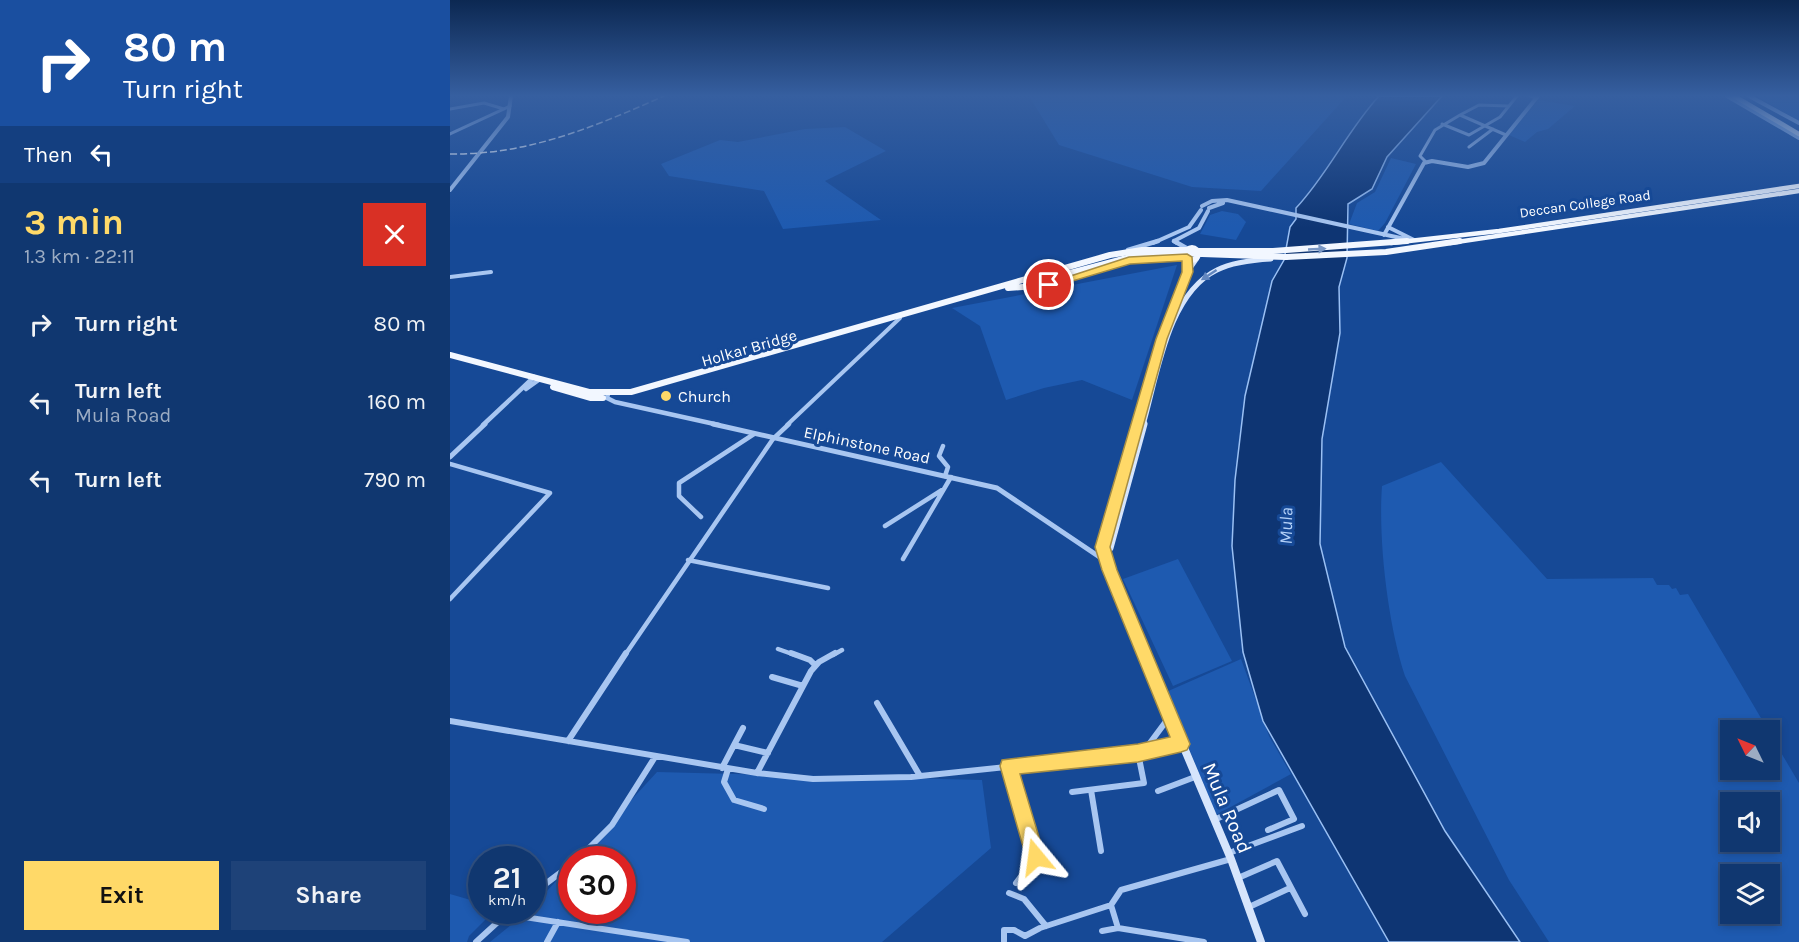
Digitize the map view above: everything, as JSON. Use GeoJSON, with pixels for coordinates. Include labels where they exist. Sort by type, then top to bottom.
{"type":"FeatureCollection","features":[{"type":"Feature","properties":{"kind":"main road","name":"Deccan College Road"},"geometry":{"type":"LineString","coordinates":[[1198,251],[1374,246],[1799,186]]}},
{"type":"Feature","properties":{"kind":"main road","name":"Deccan College Road"},"geometry":{"type":"LineString","coordinates":[[1008,288],[1138,255],[1174,253],[1286,257],[1386,252],[1799,191]]}},
{"type":"Feature","properties":{"kind":"main road"},"geometry":{"type":"LineString","coordinates":[[1188,272],[1184,253],[1189,249]]}},
{"type":"Feature","properties":{"kind":"main road"},"geometry":{"type":"LineString","coordinates":[[899,317],[1124,252],[1189,249],[1198,251],[1200,254],[1188,272],[1119,495],[1106,559]]}},
{"type":"Feature","properties":{"kind":"main road"},"geometry":{"type":"LineString","coordinates":[[1164,347],[1187,295],[1211,272],[1237,263],[1286,257]]}},
{"type":"Feature","properties":{"kind":"main road"},"geometry":{"type":"LineString","coordinates":[[899,317],[1008,288],[1049,285],[1129,261],[1197,258]]}},
{"type":"Feature","properties":{"kind":"main road","name":"Elphinstone Road"},"geometry":{"type":"LineString","coordinates":[[450,357],[535,380],[607,396],[644,389],[899,317]]}},
{"type":"Feature","properties":{"kind":"main road","name":"Mula Road"},"geometry":{"type":"LineString","coordinates":[[1106,559],[1181,744],[1230,856],[1260,941]]}},
{"type":"Feature","properties":{"kind":"street"},"geometry":{"type":"LineString","coordinates":[[450,190],[490,140]]}},
{"type":"Feature","properties":{"kind":"street"},"geometry":{"type":"LineString","coordinates":[[1429,140],[1420,154],[1426,162],[1463,167],[1481,165],[1502,140]]}},
{"type":"Feature","properties":{"kind":"street"},"geometry":{"type":"LineString","coordinates":[[1469,147],[1478,140]]}},
{"type":"Feature","properties":{"kind":"street"},"geometry":{"type":"LineString","coordinates":[[1384,235],[1426,162]]}},
{"type":"Feature","properties":{"kind":"street"},"geometry":{"type":"LineString","coordinates":[[1124,252],[1185,231],[1196,221],[1202,208],[1218,200],[1236,202],[1366,232],[1399,236],[1413,241]]}},
{"type":"Feature","properties":{"kind":"street"},"geometry":{"type":"LineString","coordinates":[[1189,249],[1174,241],[1199,228],[1208,209],[1214,205],[1236,202]]}},
{"type":"Feature","properties":{"kind":"street"},"geometry":{"type":"LineString","coordinates":[[1202,208],[1208,209]]}},
{"type":"Feature","properties":{"kind":"street"},"geometry":{"type":"LineString","coordinates":[[1388,227],[1399,236]]}},
{"type":"Feature","properties":{"kind":"street"},"geometry":{"type":"LineString","coordinates":[[450,277],[490,272]]}},
{"type":"Feature","properties":{"kind":"street"},"geometry":{"type":"LineString","coordinates":[[568,741],[688,560],[773,439],[899,317]]}},
{"type":"Feature","properties":{"kind":"street"},"geometry":{"type":"LineString","coordinates":[[450,457],[535,380]]}},
{"type":"Feature","properties":{"kind":"street","name":"Elphinstone Road"},"geometry":{"type":"LineString","coordinates":[[607,396],[615,402],[997,488],[1106,559]]}},
{"type":"Feature","properties":{"kind":"street"},"geometry":{"type":"LineString","coordinates":[[701,517],[679,496],[679,483],[754,434]]}},
{"type":"Feature","properties":{"kind":"street"},"geometry":{"type":"LineString","coordinates":[[903,559],[944,488],[948,467],[939,456],[943,446]]}},
{"type":"Feature","properties":{"kind":"street"},"geometry":{"type":"LineString","coordinates":[[450,464],[550,493],[450,599]]}},
{"type":"Feature","properties":{"kind":"street"},"geometry":{"type":"LineString","coordinates":[[885,526],[944,488]]}},
{"type":"Feature","properties":{"kind":"street"},"geometry":{"type":"LineString","coordinates":[[688,560],[828,588]]}},
{"type":"Feature","properties":{"kind":"street"},"geometry":{"type":"LineString","coordinates":[[778,649],[810,660],[816,665]]}},
{"type":"Feature","properties":{"kind":"street"},"geometry":{"type":"LineString","coordinates":[[757,773],[816,665],[843,650]]}},
{"type":"Feature","properties":{"kind":"street"},"geometry":{"type":"LineString","coordinates":[[772,677],[803,686]]}},
{"type":"Feature","properties":{"kind":"street"},"geometry":{"type":"LineString","coordinates":[[876,703],[920,776]]}},
{"type":"Feature","properties":{"kind":"street"},"geometry":{"type":"LineString","coordinates":[[1072,792],[1144,783],[1141,752],[1170,716]]}},
{"type":"Feature","properties":{"kind":"street"},"geometry":{"type":"LineString","coordinates":[[450,721],[725,768],[813,778],[920,776],[1141,752],[1181,744]]}},
{"type":"Feature","properties":{"kind":"street"},"geometry":{"type":"LineString","coordinates":[[743,728],[725,768],[724,782],[734,800],[764,808]]}},
{"type":"Feature","properties":{"kind":"street"},"geometry":{"type":"LineString","coordinates":[[734,745],[768,753]]}},
{"type":"Feature","properties":{"kind":"street"},"geometry":{"type":"LineString","coordinates":[[592,846],[610,829],[627,807],[655,757]]}},
{"type":"Feature","properties":{"kind":"street"},"geometry":{"type":"LineString","coordinates":[[1009,766],[1036,857],[1016,883]]}},
{"type":"Feature","properties":{"kind":"street"},"geometry":{"type":"LineString","coordinates":[[1158,791],[1195,777]]}},
{"type":"Feature","properties":{"kind":"street"},"geometry":{"type":"LineString","coordinates":[[1091,790],[1101,851]]}},
{"type":"Feature","properties":{"kind":"street"},"geometry":{"type":"LineString","coordinates":[[1214,820],[1279,790],[1294,819],[1268,830]]}},
{"type":"Feature","properties":{"kind":"street"},"geometry":{"type":"LineString","coordinates":[[1004,941],[1004,930],[1014,930],[1025,936],[1046,926],[1111,905],[1121,890],[1230,856],[1302,826]]}},
{"type":"Feature","properties":{"kind":"street"},"geometry":{"type":"LineString","coordinates":[[1238,878],[1277,861],[1305,914]]}},
{"type":"Feature","properties":{"kind":"street"},"geometry":{"type":"LineString","coordinates":[[1249,907],[1290,888]]}},
{"type":"Feature","properties":{"kind":"street"},"geometry":{"type":"LineString","coordinates":[[1009,893],[1018,895],[1029,903],[1046,926]]}},
{"type":"Feature","properties":{"kind":"street"},"geometry":{"type":"LineString","coordinates":[[1111,905],[1118,928]]}},
{"type":"Feature","properties":{"kind":"street"},"geometry":{"type":"LineString","coordinates":[[546,920],[558,922],[547,942]]}},
{"type":"Feature","properties":{"kind":"street"},"geometry":{"type":"LineString","coordinates":[[476,942],[495,924]]}},
{"type":"Feature","properties":{"kind":"street"},"geometry":{"type":"LineString","coordinates":[[571,924],[687,942]]}},
{"type":"Feature","properties":{"kind":"street"},"geometry":{"type":"LineString","coordinates":[[1102,931],[1118,928],[1179,936],[1204,942]]}},
{"type":"Feature","properties":{"kind":"shaded area"},"geometry":{"type":"Polygon","coordinates":[[[720,140],[738,142],[749,140],[867,140],[886,151],[825,181],[881,220],[783,229],[764,191],[669,176],[661,164],[720,140]]]}},
{"type":"Feature","properties":{"kind":"shaded area"},"geometry":{"type":"Polygon","coordinates":[[[1056,140],[1307,140],[1261,191],[1192,187],[1059,145],[1056,140]]]}},
{"type":"Feature","properties":{"kind":"shaded area"},"geometry":{"type":"Polygon","coordinates":[[[1391,158],[1416,164],[1385,223],[1378,231],[1349,224],[1357,203],[1375,192],[1391,158]]]}},
{"type":"Feature","properties":{"kind":"shaded area"},"geometry":{"type":"Polygon","coordinates":[[[1222,211],[1238,214],[1246,222],[1236,240],[1200,234],[1210,215],[1222,211]]]}},
{"type":"Feature","properties":{"kind":"shaded area"},"geometry":{"type":"Polygon","coordinates":[[[1177,265],[1132,400],[1082,380],[1044,388],[1006,400],[980,326],[952,308],[1177,265]]]}},
{"type":"Feature","properties":{"kind":"shaded area"},"geometry":{"type":"Polygon","coordinates":[[[1441,462],[1547,579],[1653,578],[1657,585],[1669,585],[1672,589],[1676,588],[1680,595],[1688,594],[1762,720],[1720,720],[1720,780],[1780,780],[1780,751],[1799,783],[1799,942],[1549,942],[1509,880],[1405,676],[1389,608],[1383,556],[1382,486],[1441,462]]]}},
{"type":"Feature","properties":{"kind":"shaded area"},"geometry":{"type":"Polygon","coordinates":[[[1178,559],[1232,661],[1173,686],[1123,579],[1178,559]]]}},
{"type":"Feature","properties":{"kind":"shaded area"},"geometry":{"type":"Polygon","coordinates":[[[1241,659],[1269,736],[1291,774],[1216,815],[1166,692],[1241,659]]]}},
{"type":"Feature","properties":{"kind":"shaded area"},"geometry":{"type":"Polygon","coordinates":[[[657,772],[982,780],[991,848],[882,942],[490,942],[512,924],[546,924],[546,892],[558,879],[558,924],[636,924],[636,846],[589,846],[657,772]]]}},
{"type":"Feature","properties":{"kind":"shaded area"},"geometry":{"type":"Polygon","coordinates":[[[450,894],[468,899],[468,924],[481,924],[469,936],[467,942],[450,942],[450,894]]]}},
{"type":"Feature","properties":{"kind":"water","name":"Mula"},"geometry":{"type":"Polygon","coordinates":[[[1346,140],[1402,140],[1387,157],[1372,189],[1348,204],[1347,258],[1339,287],[1340,333],[1322,439],[1320,544],[1345,647],[1445,831],[1520,942],[1389,942],[1263,721],[1243,652],[1232,546],[1235,480],[1245,396],[1272,281],[1284,260],[1290,227],[1296,219],[1296,208],[1318,181],[1346,140]]]}},
{"type":"Feature","properties":{"kind":"railway"},"geometry":{"type":"LineString","coordinates":[[450,154],[506,150],[549,140]]}},
{"type":"Feature","properties":{"kind":"place","name":"Church"},"geometry":{"type":"Point","coordinates":[666,396]}},
{"type":"Feature","properties":{"kind":"route"},"geometry":{"type":"LineString","coordinates":[[1036,857],[1009,766],[1138,753],[1181,744],[1121,594],[1109,570],[1102,547],[1119,483],[1142,416],[1161,339],[1188,272],[1187,257],[1146,258],[1129,261],[1049,285]]}}]}
